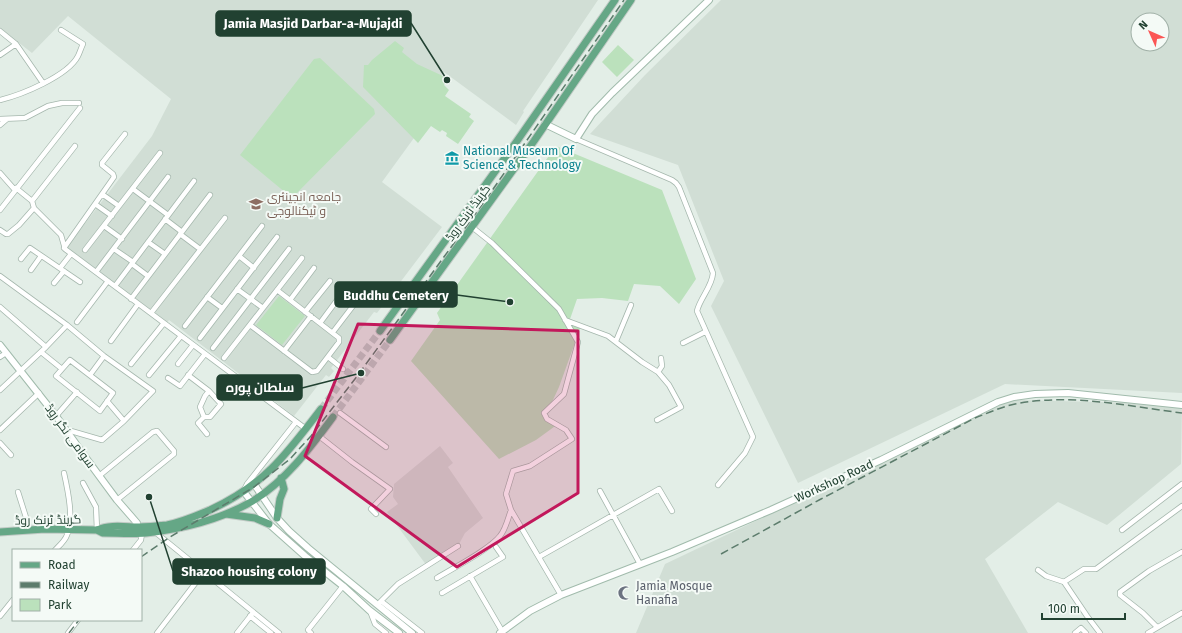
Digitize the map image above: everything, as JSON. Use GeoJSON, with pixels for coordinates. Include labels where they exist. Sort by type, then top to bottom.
{"type":"FeatureCollection","features":[{"type":"Feature","properties":{"kind":"main road","name":"گرینڈ ٹرنک روڈ"},"geometry":{"type":"LineString","coordinates":[[380,331],[517,141],[615,0]]}},
{"type":"Feature","properties":{"kind":"main road","name":"گرینڈ ٹرنک روڈ"},"geometry":{"type":"LineString","coordinates":[[390,340],[472,227],[631,0]]}},
{"type":"Feature","properties":{"kind":"main road"},"geometry":{"type":"LineString","coordinates":[[545,124],[576,139],[592,114],[612,93],[709,0]]}},
{"type":"Feature","properties":{"kind":"main road","name":"سوامی نگر روڈ"},"geometry":{"type":"LineString","coordinates":[[0,345],[39,393],[117,500],[137,523],[137,527]]}},
{"type":"Feature","properties":{"kind":"main road","name":"Workshop Road"},"geometry":{"type":"LineString","coordinates":[[501,632],[530,611],[561,595],[672,552],[772,510],[881,460],[998,402],[1014,397],[1035,394],[1068,393],[1182,405]]}},
{"type":"Feature","properties":{"kind":"main road","name":"گرینڈ ٹرنک روڈ"},"geometry":{"type":"LineString","coordinates":[[97,530],[104,526],[137,527],[167,525],[189,519],[244,492],[283,458],[321,409]]}},
{"type":"Feature","properties":{"kind":"main road","name":"گرینڈ ٹرنک روڈ"},"geometry":{"type":"LineString","coordinates":[[0,532],[69,529],[97,530],[103,533],[155,532],[188,526],[226,514],[251,501],[281,478],[319,436],[333,417]]}},
{"type":"Feature","properties":{"kind":"main road"},"geometry":{"type":"LineString","coordinates":[[277,518],[280,499],[284,488],[281,478]]}},
{"type":"Feature","properties":{"kind":"main road"},"geometry":{"type":"LineString","coordinates":[[254,484],[277,518],[308,548],[379,602],[386,612],[412,633]]}},
{"type":"Feature","properties":{"kind":"main road"},"geometry":{"type":"LineString","coordinates":[[244,492],[269,524],[305,556],[343,586],[369,610],[399,633]]}},
{"type":"Feature","properties":{"kind":"main road"},"geometry":{"type":"LineString","coordinates":[[226,514],[255,518],[269,524]]}},
{"type":"Feature","properties":{"kind":"street"},"geometry":{"type":"LineString","coordinates":[[0,100],[22,94],[67,69],[78,56],[83,44],[61,30]]}},
{"type":"Feature","properties":{"kind":"street"},"geometry":{"type":"LineString","coordinates":[[0,31],[16,44],[43,83]]}},
{"type":"Feature","properties":{"kind":"street"},"geometry":{"type":"LineString","coordinates":[[0,55],[16,44]]}},
{"type":"Feature","properties":{"kind":"street"},"geometry":{"type":"LineString","coordinates":[[0,119],[25,118],[48,106],[62,103],[80,105],[0,210]]}},
{"type":"Feature","properties":{"kind":"street"},"geometry":{"type":"LineString","coordinates":[[0,125],[7,119]]}},
{"type":"Feature","properties":{"kind":"street"},"geometry":{"type":"LineString","coordinates":[[64,248],[114,176],[102,165],[102,163],[125,134]]}},
{"type":"Feature","properties":{"kind":"street"},"geometry":{"type":"LineString","coordinates":[[576,139],[676,183],[679,187],[713,273],[711,282],[698,306],[697,311],[752,437],[745,453],[718,486]]}},
{"type":"Feature","properties":{"kind":"street"},"geometry":{"type":"LineString","coordinates":[[32,201],[75,146]]}},
{"type":"Feature","properties":{"kind":"street"},"geometry":{"type":"LineString","coordinates":[[85,250],[160,153]]}},
{"type":"Feature","properties":{"kind":"street"},"geometry":{"type":"LineString","coordinates":[[0,173],[15,189],[32,201],[34,208],[61,235],[64,248],[71,254],[306,429]]}},
{"type":"Feature","properties":{"kind":"street"},"geometry":{"type":"LineString","coordinates":[[96,272],[168,177]]}},
{"type":"Feature","properties":{"kind":"street"},"geometry":{"type":"LineString","coordinates":[[115,286],[194,181]]}},
{"type":"Feature","properties":{"kind":"street"},"geometry":{"type":"LineString","coordinates":[[133,189],[167,217],[181,233],[200,249]]}},
{"type":"Feature","properties":{"kind":"street"},"geometry":{"type":"LineString","coordinates":[[102,194],[119,206]]}},
{"type":"Feature","properties":{"kind":"street"},"geometry":{"type":"LineString","coordinates":[[131,299],[210,195]]}},
{"type":"Feature","properties":{"kind":"street"},"geometry":{"type":"LineString","coordinates":[[95,204],[112,216]]}},
{"type":"Feature","properties":{"kind":"street"},"geometry":{"type":"LineString","coordinates":[[0,230],[8,234],[15,229],[34,208]]}},
{"type":"Feature","properties":{"kind":"street"},"geometry":{"type":"LineString","coordinates":[[151,313],[225,218]]}},
{"type":"Feature","properties":{"kind":"street"},"geometry":{"type":"LineString","coordinates":[[104,226],[122,239]]}},
{"type":"Feature","properties":{"kind":"street"},"geometry":{"type":"LineString","coordinates":[[185,326],[262,226]]}},
{"type":"Feature","properties":{"kind":"street"},"geometry":{"type":"LineString","coordinates":[[472,227],[492,243],[559,309],[578,342],[564,394],[544,413],[547,419],[566,430],[572,439],[530,466],[513,471],[506,494],[511,510],[561,595]]}},
{"type":"Feature","properties":{"kind":"street"},"geometry":{"type":"LineString","coordinates":[[200,338],[277,237]]}},
{"type":"Feature","properties":{"kind":"street"},"geometry":{"type":"LineString","coordinates":[[148,242],[165,254]]}},
{"type":"Feature","properties":{"kind":"street"},"geometry":{"type":"LineString","coordinates":[[21,259],[30,248],[80,282]]}},
{"type":"Feature","properties":{"kind":"street"},"geometry":{"type":"LineString","coordinates":[[114,248],[148,276]]}},
{"type":"Feature","properties":{"kind":"street"},"geometry":{"type":"LineString","coordinates":[[213,348],[289,249]]}},
{"type":"Feature","properties":{"kind":"street"},"geometry":{"type":"LineString","coordinates":[[54,283],[71,254]]}},
{"type":"Feature","properties":{"kind":"street"},"geometry":{"type":"LineString","coordinates":[[31,270],[41,256]]}},
{"type":"Feature","properties":{"kind":"street"},"geometry":{"type":"LineString","coordinates":[[239,256],[254,268]]}},
{"type":"Feature","properties":{"kind":"street"},"geometry":{"type":"LineString","coordinates":[[224,358],[302,258]]}},
{"type":"Feature","properties":{"kind":"street"},"geometry":{"type":"LineString","coordinates":[[290,300],[314,268]]}},
{"type":"Feature","properties":{"kind":"street"},"geometry":{"type":"LineString","coordinates":[[0,276],[67,325],[104,356],[153,391],[102,440],[71,430],[67,432]]}},
{"type":"Feature","properties":{"kind":"street"},"geometry":{"type":"LineString","coordinates":[[77,322],[108,281]]}},
{"type":"Feature","properties":{"kind":"street"},"geometry":{"type":"LineString","coordinates":[[305,312],[330,281]]}},
{"type":"Feature","properties":{"kind":"street"},"geometry":{"type":"LineString","coordinates":[[237,289],[262,308]]}},
{"type":"Feature","properties":{"kind":"street"},"geometry":{"type":"LineString","coordinates":[[250,325],[312,372],[315,372],[328,357],[339,342],[339,338],[277,290]]}},
{"type":"Feature","properties":{"kind":"street"},"geometry":{"type":"LineString","coordinates":[[320,322],[343,292]]}},
{"type":"Feature","properties":{"kind":"street"},"geometry":{"type":"LineString","coordinates":[[207,297],[222,308]]}},
{"type":"Feature","properties":{"kind":"street"},"geometry":{"type":"LineString","coordinates":[[333,332],[356,302]]}},
{"type":"Feature","properties":{"kind":"street"},"geometry":{"type":"LineString","coordinates":[[111,341],[138,304]]}},
{"type":"Feature","properties":{"kind":"street"},"geometry":{"type":"LineString","coordinates":[[616,342],[631,305]]}},
{"type":"Feature","properties":{"kind":"street"},"geometry":{"type":"LineString","coordinates":[[0,308],[46,347]]}},
{"type":"Feature","properties":{"kind":"street"},"geometry":{"type":"LineString","coordinates":[[284,351],[311,316]]}},
{"type":"Feature","properties":{"kind":"street"},"geometry":{"type":"LineString","coordinates":[[565,320],[608,336],[642,362],[658,372],[669,385],[681,407],[657,420]]}},
{"type":"Feature","properties":{"kind":"street"},"geometry":{"type":"LineString","coordinates":[[131,364],[164,323]]}},
{"type":"Feature","properties":{"kind":"street"},"geometry":{"type":"LineString","coordinates":[[0,390],[41,352],[67,325]]}},
{"type":"Feature","properties":{"kind":"street"},"geometry":{"type":"LineString","coordinates":[[683,343],[705,332]]}},
{"type":"Feature","properties":{"kind":"street"},"geometry":{"type":"LineString","coordinates":[[149,376],[181,336]]}},
{"type":"Feature","properties":{"kind":"street"},"geometry":{"type":"LineString","coordinates":[[178,364],[193,345]]}},
{"type":"Feature","properties":{"kind":"street"},"geometry":{"type":"LineString","coordinates":[[41,352],[62,369]]}},
{"type":"Feature","properties":{"kind":"street"},"geometry":{"type":"LineString","coordinates":[[0,357],[6,353]]}},
{"type":"Feature","properties":{"kind":"street"},"geometry":{"type":"LineString","coordinates":[[168,378],[180,386],[205,354]]}},
{"type":"Feature","properties":{"kind":"street"},"geometry":{"type":"LineString","coordinates":[[90,375],[104,356]]}},
{"type":"Feature","properties":{"kind":"street"},"geometry":{"type":"LineString","coordinates":[[328,357],[343,368]]}},
{"type":"Feature","properties":{"kind":"street"},"geometry":{"type":"LineString","coordinates":[[658,372],[662,366],[661,358]]}},
{"type":"Feature","properties":{"kind":"street"},"geometry":{"type":"LineString","coordinates":[[70,360],[90,375],[113,393],[100,410],[56,376],[70,360]]}},
{"type":"Feature","properties":{"kind":"street"},"geometry":{"type":"LineString","coordinates":[[188,375],[209,391],[221,404],[210,417],[204,417],[198,423],[208,434]]}},
{"type":"Feature","properties":{"kind":"street"},"geometry":{"type":"LineString","coordinates":[[204,417],[200,407],[209,391]]}},
{"type":"Feature","properties":{"kind":"street"},"geometry":{"type":"LineString","coordinates":[[56,416],[77,392]]}},
{"type":"Feature","properties":{"kind":"street"},"geometry":{"type":"LineString","coordinates":[[0,430],[39,393]]}},
{"type":"Feature","properties":{"kind":"street"},"geometry":{"type":"LineString","coordinates":[[107,401],[124,420]]}},
{"type":"Feature","properties":{"kind":"street"},"geometry":{"type":"LineString","coordinates":[[340,413],[386,447]]}},
{"type":"Feature","properties":{"kind":"street"},"geometry":{"type":"LineString","coordinates":[[244,492],[247,484],[296,422]]}},
{"type":"Feature","properties":{"kind":"street"},"geometry":{"type":"LineString","coordinates":[[99,476],[153,432],[157,431],[167,441],[174,451],[174,454],[117,500]]}},
{"type":"Feature","properties":{"kind":"street"},"geometry":{"type":"LineString","coordinates":[[319,436],[390,489],[371,509],[376,514]]}},
{"type":"Feature","properties":{"kind":"street"},"geometry":{"type":"LineString","coordinates":[[0,442],[11,455]]}},
{"type":"Feature","properties":{"kind":"street"},"geometry":{"type":"LineString","coordinates":[[56,549],[66,537],[69,529],[69,497],[64,473]]}},
{"type":"Feature","properties":{"kind":"street"},"geometry":{"type":"LineString","coordinates":[[83,484],[96,507],[97,530]]}},
{"type":"Feature","properties":{"kind":"street"},"geometry":{"type":"LineString","coordinates":[[1122,530],[1182,484]]}},
{"type":"Feature","properties":{"kind":"street"},"geometry":{"type":"LineString","coordinates":[[539,557],[659,489],[672,511]]}},
{"type":"Feature","properties":{"kind":"street"},"geometry":{"type":"LineString","coordinates":[[600,491],[640,564]]}},
{"type":"Feature","properties":{"kind":"street"},"geometry":{"type":"LineString","coordinates":[[18,492],[30,530]]}},
{"type":"Feature","properties":{"kind":"street"},"geometry":{"type":"LineString","coordinates":[[1064,582],[1084,569],[1096,568],[1182,506]]}},
{"type":"Feature","properties":{"kind":"street"},"geometry":{"type":"LineString","coordinates":[[437,578],[492,544],[504,530],[511,510]]}},
{"type":"Feature","properties":{"kind":"street"},"geometry":{"type":"LineString","coordinates":[[155,532],[204,572],[252,614],[271,633]]}},
{"type":"Feature","properties":{"kind":"street"},"geometry":{"type":"LineString","coordinates":[[135,549],[141,540],[142,533]]}},
{"type":"Feature","properties":{"kind":"street"},"geometry":{"type":"LineString","coordinates":[[422,633],[379,602],[398,584],[458,546]]}},
{"type":"Feature","properties":{"kind":"street"},"geometry":{"type":"LineString","coordinates":[[442,593],[503,558],[496,546]]}},
{"type":"Feature","properties":{"kind":"street"},"geometry":{"type":"LineString","coordinates":[[1157,627],[1143,613],[1120,595],[1120,592],[1156,567],[1181,551],[1182,552]]}},
{"type":"Feature","properties":{"kind":"street"},"geometry":{"type":"LineString","coordinates":[[1038,570],[1046,576],[1064,582],[1100,633]]}},
{"type":"Feature","properties":{"kind":"street"},"geometry":{"type":"LineString","coordinates":[[157,633],[204,572]]}},
{"type":"Feature","properties":{"kind":"street"},"geometry":{"type":"LineString","coordinates":[[470,576],[501,632]]}},
{"type":"Feature","properties":{"kind":"street"},"geometry":{"type":"LineString","coordinates":[[311,633],[308,630],[343,586]]}},
{"type":"Feature","properties":{"kind":"street"},"geometry":{"type":"LineString","coordinates":[[0,616],[12,601]]}},
{"type":"Feature","properties":{"kind":"street"},"geometry":{"type":"LineString","coordinates":[[369,610],[376,624],[386,633]]}},
{"type":"Feature","properties":{"kind":"street"},"geometry":{"type":"LineString","coordinates":[[1148,633],[1182,613]]}},
{"type":"Feature","properties":{"kind":"street"},"geometry":{"type":"LineString","coordinates":[[237,633],[252,614]]}},
{"type":"Feature","properties":{"kind":"street"},"geometry":{"type":"LineString","coordinates":[[252,614],[279,633]]}},
{"type":"Feature","properties":{"kind":"street"},"geometry":{"type":"LineString","coordinates":[[68,633],[77,621]]}},
{"type":"Feature","properties":{"kind":"street"},"geometry":{"type":"LineString","coordinates":[[1075,633],[1081,628],[1086,633]]}},
{"type":"Feature","properties":{"kind":"highlighted area"},"geometry":{"type":"Polygon","coordinates":[[[358,324],[578,331],[578,493],[457,567],[305,456],[358,324]]]}},
{"type":"Feature","properties":{"kind":"shaded area","name":"جامعہ انجینئری و ٹیکنالوجی"},"geometry":{"type":"Polygon","coordinates":[[[0,0],[598,0],[523,111],[524,112],[516,125],[444,72],[439,78],[443,98],[382,182],[442,227],[377,313],[374,312],[331,368],[334,371],[329,377],[326,375],[294,416],[169,320],[167,323],[67,247],[152,136],[171,99],[68,16],[32,53],[0,28],[0,0]]]}},
{"type":"Feature","properties":{"kind":"shaded area"},"geometry":{"type":"Polygon","coordinates":[[[721,0],[1182,0],[1182,393],[1005,384],[798,483],[711,306],[724,281],[678,165],[590,134],[645,75],[721,0]]]}},
{"type":"Feature","properties":{"kind":"shaded area"},"geometry":{"type":"Polygon","coordinates":[[[1011,400],[1182,404],[1181,464],[1107,525],[1058,502],[985,559],[1028,633],[636,633],[665,564],[1011,400]]]}},
{"type":"Feature","properties":{"kind":"shaded area"},"geometry":{"type":"Polygon","coordinates":[[[440,446],[453,463],[448,467],[483,518],[465,533],[458,546],[427,566],[387,512],[398,504],[393,497],[394,484],[440,446]]]}},
{"type":"Feature","properties":{"kind":"green space"},"geometry":{"type":"Polygon","coordinates":[[[395,41],[404,48],[402,52],[417,64],[443,76],[442,79],[445,83],[444,85],[449,90],[445,96],[471,114],[469,117],[474,121],[458,144],[446,136],[447,133],[442,130],[440,132],[431,126],[418,143],[363,87],[364,65],[368,65],[395,41]]]}},
{"type":"Feature","properties":{"kind":"green space"},"geometry":{"type":"Polygon","coordinates":[[[618,45],[634,60],[617,77],[602,62],[618,45]]]}},
{"type":"Feature","properties":{"kind":"green space"},"geometry":{"type":"Polygon","coordinates":[[[320,58],[374,109],[375,114],[292,198],[240,155],[314,59],[320,58]]]}},
{"type":"Feature","properties":{"kind":"green space"},"geometry":{"type":"Polygon","coordinates":[[[556,146],[662,190],[696,279],[679,304],[660,286],[634,284],[628,301],[602,298],[577,299],[569,322],[581,326],[559,387],[546,415],[558,424],[536,440],[499,459],[411,361],[440,320],[437,313],[556,146]]]}},
{"type":"Feature","properties":{"kind":"green space"},"geometry":{"type":"Polygon","coordinates":[[[279,296],[305,316],[282,345],[256,325],[279,296]]]}},
{"type":"Feature","properties":{"kind":"tunnel"},"geometry":{"type":"LineString","coordinates":[[321,409],[380,331]]}},
{"type":"Feature","properties":{"kind":"tunnel"},"geometry":{"type":"LineString","coordinates":[[333,417],[390,340]]}},
{"type":"Feature","properties":{"kind":"tunnel"},"geometry":{"type":"LineString","coordinates":[[343,369],[349,373]]}},
{"type":"Feature","properties":{"kind":"railway"},"geometry":{"type":"LineString","coordinates":[[142,556],[170,537],[254,487],[290,459],[311,436],[358,375],[489,195],[624,0]]}},
{"type":"Feature","properties":{"kind":"railway"},"geometry":{"type":"LineString","coordinates":[[721,554],[821,499],[975,418],[1005,407],[1036,401],[1078,400],[1182,413]]}},
{"type":"Feature","properties":{"kind":"railway"},"geometry":{"type":"LineString","coordinates":[[69,633],[78,621]]}},
{"type":"Feature","properties":{"kind":"place","name":"Jamia Masjid Darbar-a-Mujajdi"},"geometry":{"type":"Point","coordinates":[447,80]}},
{"type":"Feature","properties":{"kind":"place","name":"National Museum Of Science & Technology"},"geometry":{"type":"Point","coordinates":[452,158]}},
{"type":"Feature","properties":{"kind":"place","name":"جامعہ انجینئری و ٹیکنالوجی"},"geometry":{"type":"Point","coordinates":[256,204]}},
{"type":"Feature","properties":{"kind":"place","name":"Buddhu Cemetery"},"geometry":{"type":"Point","coordinates":[510,302]}},
{"type":"Feature","properties":{"kind":"place","name":"سلطان پورہ"},"geometry":{"type":"Point","coordinates":[361,373]}},
{"type":"Feature","properties":{"kind":"place","name":"Shazoo housing colony"},"geometry":{"type":"Point","coordinates":[149,497]}},
{"type":"Feature","properties":{"kind":"place","name":"Jamia Mosque Hanafia"},"geometry":{"type":"Point","coordinates":[625,593]}}]}
